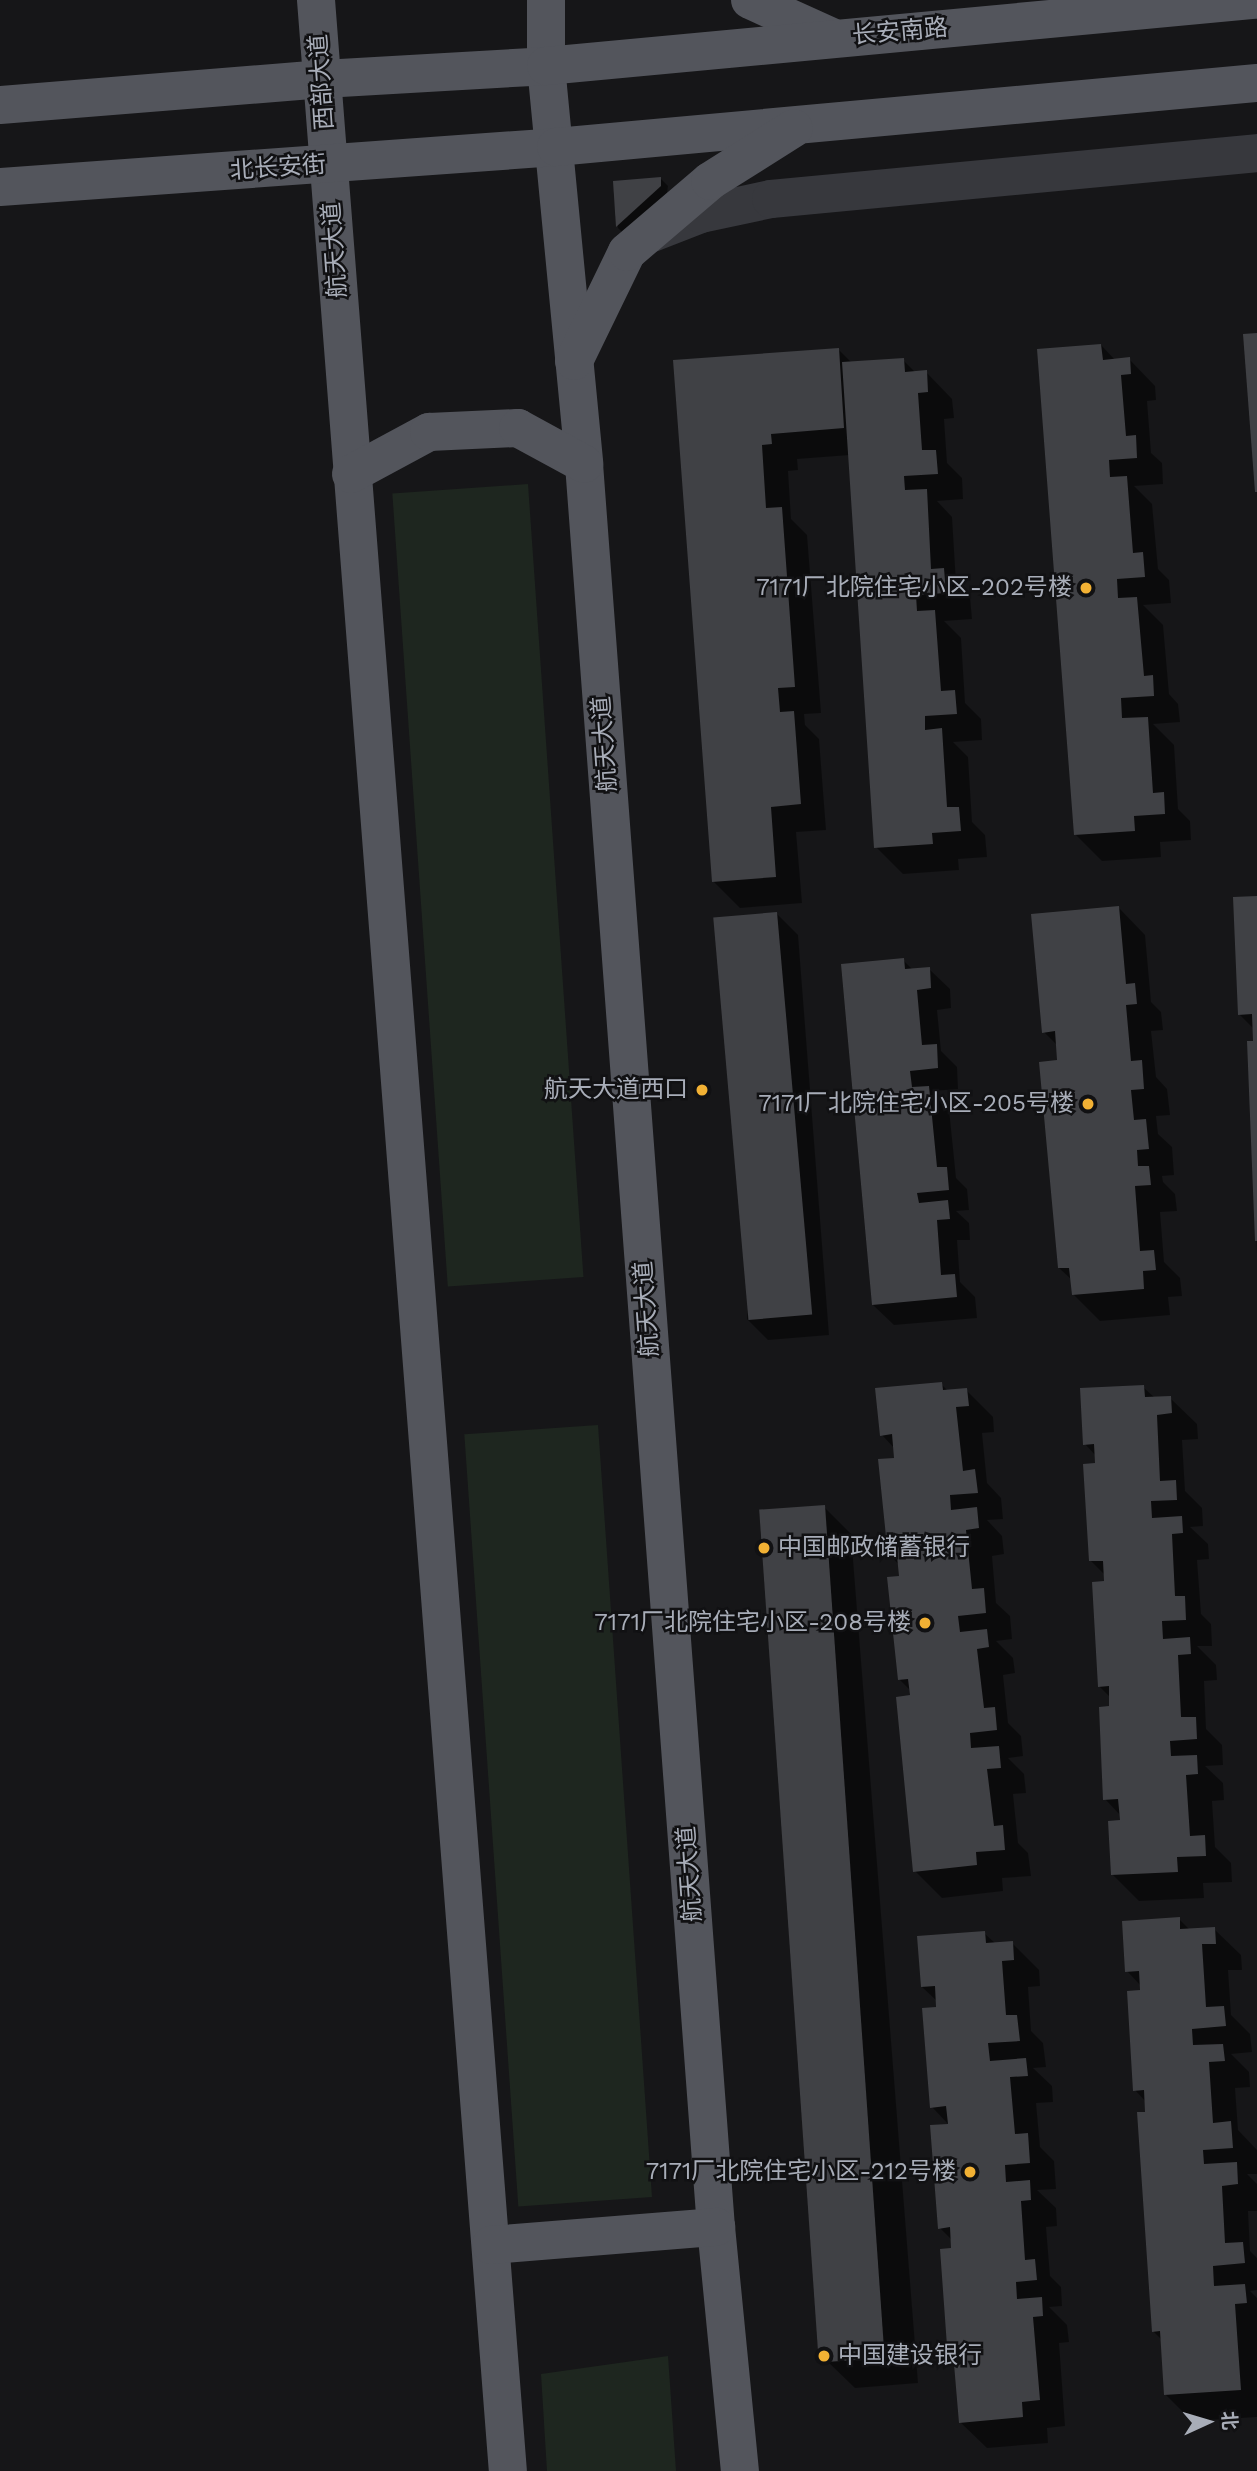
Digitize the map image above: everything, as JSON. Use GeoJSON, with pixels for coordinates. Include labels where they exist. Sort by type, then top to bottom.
{"type":"FeatureCollection","features":[{"type":"Feature","properties":{"kind":"main road","name":"西部大道"},"geometry":{"type":"LineString","coordinates":[[316,0],[329,165]]}},
{"type":"Feature","properties":{"kind":"main road"},"geometry":{"type":"LineString","coordinates":[[546,0],[546,66],[555,147],[1257,83]]}},
{"type":"Feature","properties":{"kind":"main road"},"geometry":{"type":"LineString","coordinates":[[750,0],[834,38]]}},
{"type":"Feature","properties":{"kind":"main road","name":"长安南路"},"geometry":{"type":"LineString","coordinates":[[546,66],[1254,0]]}},
{"type":"Feature","properties":{"kind":"main road"},"geometry":{"type":"LineString","coordinates":[[0,105],[323,79],[546,66]]}},
{"type":"Feature","properties":{"kind":"main road"},"geometry":{"type":"LineString","coordinates":[[573,361],[627,252],[710,181],[801,123]]}},
{"type":"Feature","properties":{"kind":"main road","name":"北长安街"},"geometry":{"type":"LineString","coordinates":[[0,187],[555,147]]}},
{"type":"Feature","properties":{"kind":"main road","name":"航天大道"},"geometry":{"type":"LineString","coordinates":[[555,147],[584,464],[716,2227],[740,2471]]}},
{"type":"Feature","properties":{"kind":"main road","name":"航天大道"},"geometry":{"type":"LineString","coordinates":[[329,165],[508,2471]]}},
{"type":"Feature","properties":{"kind":"main road"},"geometry":{"type":"LineString","coordinates":[[351,474],[429,432],[518,428],[584,464]]}},
{"type":"Feature","properties":{"kind":"main road"},"geometry":{"type":"LineString","coordinates":[[491,2245],[716,2227]]}},
{"type":"Feature","properties":{"kind":"street"},"geometry":{"type":"LineString","coordinates":[[647,235],[701,214],[771,199],[1257,153]]}},
{"type":"Feature","properties":{"kind":"shaded area"},"geometry":{"type":"Polygon","coordinates":[[[528,484],[583,1277],[448,1287],[392,493],[528,484]]]}},
{"type":"Feature","properties":{"kind":"shaded area"},"geometry":{"type":"Polygon","coordinates":[[[598,1425],[652,2197],[518,2206],[464,1434],[598,1425]]]}},
{"type":"Feature","properties":{"kind":"shaded area"},"geometry":{"type":"Polygon","coordinates":[[[668,2356],[676,2471],[547,2471],[541,2374],[668,2356]]]}},
{"type":"Feature","properties":{"kind":"building"},"geometry":{"type":"Polygon","coordinates":[[[661,177],[661,186],[616,227],[613,181],[661,177]]]}},
{"type":"Feature","properties":{"kind":"building"},"geometry":{"type":"Polygon","coordinates":[[[1257,333],[1257,492],[1255,492],[1243,334],[1257,333]]]}},
{"type":"Feature","properties":{"kind":"building","name":"7171厂北院住宅小区-202号楼"},"geometry":{"type":"Polygon","coordinates":[[[1101,344],[1103,360],[1130,357],[1131,374],[1121,375],[1126,436],[1136,435],[1137,458],[1109,460],[1110,477],[1127,476],[1133,553],[1143,552],[1145,577],[1117,579],[1118,598],[1137,597],[1144,676],[1153,675],[1154,696],[1121,698],[1122,718],[1148,717],[1153,793],[1164,792],[1165,814],[1134,816],[1135,831],[1074,835],[1037,349],[1101,344]]]}},
{"type":"Feature","properties":{"kind":"building"},"geometry":{"type":"Polygon","coordinates":[[[839,348],[844,428],[771,434],[772,444],[762,445],[766,508],[782,507],[795,687],[778,688],[780,712],[794,711],[801,804],[771,807],[776,877],[712,882],[673,360],[839,348]]]}},
{"type":"Feature","properties":{"kind":"building"},"geometry":{"type":"Polygon","coordinates":[[[904,358],[905,372],[927,370],[928,392],[918,393],[922,450],[936,450],[938,474],[904,476],[905,490],[927,489],[931,569],[944,568],[946,593],[916,595],[917,611],[935,610],[941,691],[955,690],[957,714],[925,716],[925,730],[942,728],[947,807],[959,807],[961,831],[932,833],[933,844],[874,848],[842,362],[904,358]]]}},
{"type":"Feature","properties":{"kind":"building"},"geometry":{"type":"Polygon","coordinates":[[[1257,896],[1255,1241],[1247,1041],[1253,1041],[1252,1014],[1238,1015],[1233,897],[1257,896]]]}},
{"type":"Feature","properties":{"kind":"building","name":"7171厂北院住宅小区-205号楼"},"geometry":{"type":"Polygon","coordinates":[[[1119,906],[1126,984],[1135,983],[1137,1004],[1126,1005],[1131,1061],[1142,1060],[1144,1089],[1131,1090],[1134,1120],[1146,1119],[1149,1149],[1137,1150],[1138,1166],[1149,1166],[1151,1185],[1135,1186],[1140,1251],[1154,1250],[1156,1270],[1143,1271],[1144,1289],[1072,1295],[1069,1268],[1058,1268],[1039,1062],[1057,1060],[1055,1031],[1042,1033],[1031,914],[1119,906]]]}},
{"type":"Feature","properties":{"kind":"building"},"geometry":{"type":"Polygon","coordinates":[[[777,912],[812,1314],[748,1320],[713,918],[777,912]]]}},
{"type":"Feature","properties":{"kind":"building"},"geometry":{"type":"Polygon","coordinates":[[[904,958],[905,969],[930,967],[931,988],[917,990],[922,1045],[937,1044],[938,1068],[910,1071],[912,1087],[929,1086],[937,1167],[947,1167],[949,1190],[917,1193],[919,1203],[948,1200],[950,1219],[937,1220],[941,1275],[955,1274],[957,1297],[872,1305],[841,964],[904,958]]]}},
{"type":"Feature","properties":{"kind":"building","name":"7171厂北院住宅小区-208号楼"},"geometry":{"type":"Polygon","coordinates":[[[942,1382],[943,1390],[967,1388],[969,1406],[956,1407],[963,1471],[975,1469],[978,1493],[950,1495],[951,1510],[977,1507],[979,1528],[966,1530],[972,1589],[984,1588],[986,1613],[958,1616],[960,1632],[987,1629],[989,1647],[977,1649],[984,1708],[995,1707],[997,1730],[970,1733],[971,1748],[999,1746],[1001,1768],[987,1769],[994,1826],[1003,1825],[1005,1850],[976,1852],[977,1865],[913,1872],[896,1697],[910,1695],[908,1679],[898,1680],[887,1577],[899,1576],[897,1556],[888,1556],[878,1459],[894,1458],[892,1434],[880,1436],[875,1388],[942,1382]]]}},
{"type":"Feature","properties":{"kind":"building"},"geometry":{"type":"Polygon","coordinates":[[[1144,1385],[1145,1397],[1171,1396],[1172,1413],[1157,1415],[1160,1481],[1176,1480],[1177,1500],[1151,1501],[1152,1518],[1182,1516],[1183,1533],[1172,1534],[1175,1596],[1185,1596],[1186,1620],[1162,1621],[1163,1639],[1190,1637],[1191,1654],[1178,1655],[1181,1717],[1196,1717],[1197,1739],[1170,1741],[1171,1756],[1197,1755],[1198,1774],[1186,1775],[1190,1836],[1205,1835],[1206,1856],[1177,1857],[1178,1872],[1111,1875],[1108,1821],[1120,1820],[1118,1799],[1103,1800],[1099,1707],[1109,1706],[1109,1686],[1098,1687],[1092,1582],[1104,1581],[1103,1561],[1089,1561],[1083,1464],[1095,1463],[1094,1444],[1083,1445],[1080,1388],[1144,1385]]]}},
{"type":"Feature","properties":{"kind":"building"},"geometry":{"type":"Polygon","coordinates":[[[825,1505],[885,2358],[819,2363],[759,1510],[825,1505]]]}},
{"type":"Feature","properties":{"kind":"building"},"geometry":{"type":"Polygon","coordinates":[[[1180,1917],[1180,1929],[1215,1927],[1216,1944],[1202,1944],[1206,2007],[1224,2006],[1226,2026],[1192,2029],[1193,2045],[1223,2044],[1225,2061],[1209,2062],[1213,2123],[1231,2121],[1233,2148],[1203,2150],[1204,2164],[1237,2162],[1238,2184],[1222,2186],[1225,2243],[1243,2242],[1245,2263],[1213,2266],[1214,2286],[1245,2284],[1247,2303],[1235,2304],[1241,2390],[1164,2395],[1160,2331],[1152,2332],[1137,2112],[1145,2112],[1144,2090],[1133,2091],[1127,1991],[1140,1990],[1139,1971],[1125,1972],[1122,1921],[1180,1917]]]}},
{"type":"Feature","properties":{"kind":"building","name":"7171厂北院住宅小区-212号楼"},"geometry":{"type":"Polygon","coordinates":[[[985,1931],[986,1943],[1013,1941],[1014,1960],[1002,1961],[1006,2015],[1017,2015],[1020,2041],[988,2043],[990,2061],[1026,2058],[1028,2076],[1010,2077],[1015,2134],[1028,2133],[1030,2163],[1005,2165],[1006,2182],[1030,2180],[1031,2200],[1021,2201],[1025,2260],[1035,2259],[1037,2280],[1016,2282],[1017,2299],[1042,2297],[1043,2316],[1033,2317],[1040,2400],[1022,2402],[1023,2417],[959,2423],[954,2364],[961,2364],[960,2345],[947,2346],[940,2249],[951,2248],[950,2227],[938,2229],[930,2125],[948,2124],[946,2106],[930,2108],[922,2008],[936,2007],[935,1986],[921,1987],[917,1936],[985,1931]]]}},
{"type":"Feature","properties":{"kind":"place","name":"7171厂北院住宅小区-202号楼"},"geometry":{"type":"Point","coordinates":[1086,588]}},
{"type":"Feature","properties":{"kind":"place","name":"航天大道西口"},"geometry":{"type":"Point","coordinates":[702,1090]}},
{"type":"Feature","properties":{"kind":"place","name":"7171厂北院住宅小区-205号楼"},"geometry":{"type":"Point","coordinates":[1088,1104]}},
{"type":"Feature","properties":{"kind":"place","name":"中国邮政储蓄银行"},"geometry":{"type":"Point","coordinates":[764,1548]}},
{"type":"Feature","properties":{"kind":"place","name":"7171厂北院住宅小区-208号楼"},"geometry":{"type":"Point","coordinates":[925,1623]}},
{"type":"Feature","properties":{"kind":"place","name":"7171厂北院住宅小区-212号楼"},"geometry":{"type":"Point","coordinates":[970,2172]}},
{"type":"Feature","properties":{"kind":"place","name":"中国建设银行"},"geometry":{"type":"Point","coordinates":[824,2356]}}]}
